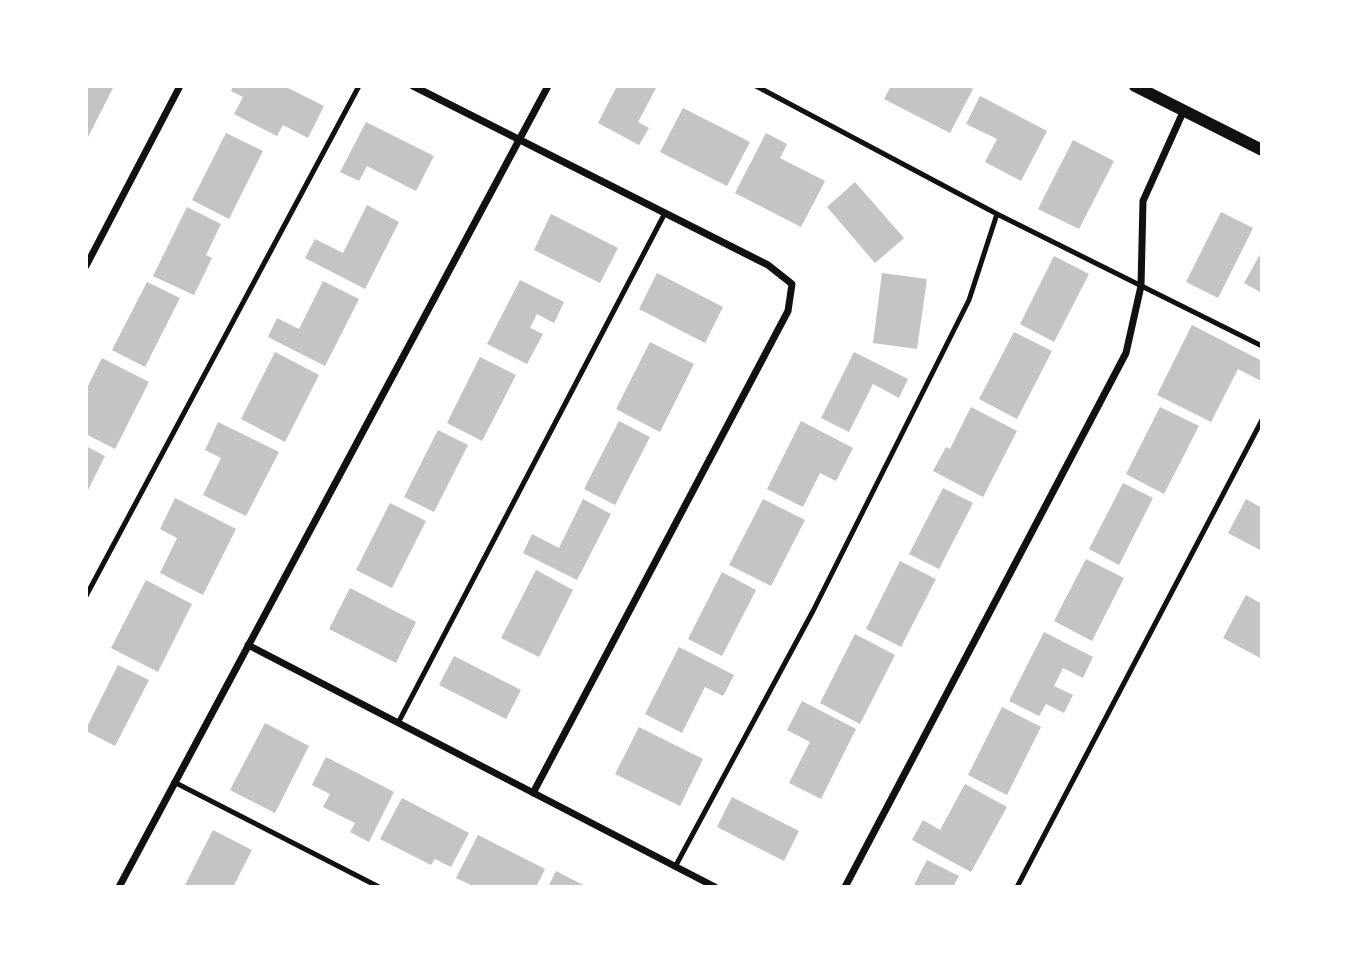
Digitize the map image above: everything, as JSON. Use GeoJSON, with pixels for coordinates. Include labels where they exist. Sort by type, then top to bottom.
{"type":"FeatureCollection","features":[{"type":"Feature","properties":{"kind":"street"},"geometry":{"type":"LineString","coordinates":[[86,266],[180,86]]}},
{"type":"Feature","properties":{"kind":"street"},"geometry":{"type":"LineString","coordinates":[[413,86],[768,265],[792,284],[788,311],[533,793]]}},
{"type":"Feature","properties":{"kind":"street"},"geometry":{"type":"LineString","coordinates":[[119,887],[548,86]]}},
{"type":"Feature","properties":{"kind":"street"},"geometry":{"type":"LineString","coordinates":[[1135,86],[1262,150]]}},
{"type":"Feature","properties":{"kind":"street"},"geometry":{"type":"LineString","coordinates":[[845,887],[1126,353],[1141,286],[1143,201],[1184,110]]}},
{"type":"Feature","properties":{"kind":"street"},"geometry":{"type":"LineString","coordinates":[[248,645],[715,887]]}},
{"type":"Feature","properties":{"kind":"lane"},"geometry":{"type":"LineString","coordinates":[[86,596],[359,86]]}},
{"type":"Feature","properties":{"kind":"lane"},"geometry":{"type":"LineString","coordinates":[[756,86],[996,214],[1262,346]]}},
{"type":"Feature","properties":{"kind":"lane"},"geometry":{"type":"LineString","coordinates":[[398,723],[665,213]]}},
{"type":"Feature","properties":{"kind":"lane"},"geometry":{"type":"LineString","coordinates":[[675,867],[813,611],[969,300],[996,214]]}},
{"type":"Feature","properties":{"kind":"lane"},"geometry":{"type":"LineString","coordinates":[[1017,887],[1262,420]]}},
{"type":"Feature","properties":{"kind":"lane"},"geometry":{"type":"LineString","coordinates":[[174,782],[379,887]]}},
{"type":"Feature","properties":{"kind":"building"},"geometry":{"type":"Polygon","coordinates":[[[86,86],[114,86],[86,141],[86,86]]]}},
{"type":"Feature","properties":{"kind":"building"},"geometry":{"type":"Polygon","coordinates":[[[233,86],[284,86],[324,106],[308,138],[283,125],[277,136],[234,114],[243,97],[231,91],[233,86]]]}},
{"type":"Feature","properties":{"kind":"building"},"geometry":{"type":"Polygon","coordinates":[[[617,86],[657,86],[638,122],[649,128],[639,145],[598,123],[617,86]]]}},
{"type":"Feature","properties":{"kind":"building"},"geometry":{"type":"Polygon","coordinates":[[[891,86],[966,86],[973,89],[950,133],[884,99],[891,86]]]}},
{"type":"Feature","properties":{"kind":"building"},"geometry":{"type":"Polygon","coordinates":[[[980,96],[1047,131],[1021,181],[985,162],[997,139],[966,124],[980,96]]]}},
{"type":"Feature","properties":{"kind":"building"},"geometry":{"type":"Polygon","coordinates":[[[683,108],[750,142],[727,186],[660,152],[683,108]]]}},
{"type":"Feature","properties":{"kind":"building"},"geometry":{"type":"Polygon","coordinates":[[[366,122],[434,156],[416,191],[367,166],[359,181],[340,172],[366,122]]]}},
{"type":"Feature","properties":{"kind":"building"},"geometry":{"type":"Polygon","coordinates":[[[226,133],[263,151],[229,219],[192,200],[226,133]]]}},
{"type":"Feature","properties":{"kind":"building"},"geometry":{"type":"Polygon","coordinates":[[[766,133],[787,144],[780,158],[825,181],[801,227],[735,193],[766,133]]]}},
{"type":"Feature","properties":{"kind":"building"},"geometry":{"type":"Polygon","coordinates":[[[1073,140],[1114,161],[1079,229],[1038,209],[1073,140]]]}},
{"type":"Feature","properties":{"kind":"building"},"geometry":{"type":"Polygon","coordinates":[[[855,182],[904,238],[875,263],[827,207],[855,182]]]}},
{"type":"Feature","properties":{"kind":"building"},"geometry":{"type":"Polygon","coordinates":[[[367,205],[399,222],[365,289],[305,258],[315,239],[343,253],[367,205]]]}},
{"type":"Feature","properties":{"kind":"building"},"geometry":{"type":"Polygon","coordinates":[[[187,207],[221,224],[206,255],[212,258],[194,295],[153,276],[187,207]]]}},
{"type":"Feature","properties":{"kind":"building"},"geometry":{"type":"Polygon","coordinates":[[[1221,212],[1253,228],[1218,298],[1186,282],[1221,212]]]}},
{"type":"Feature","properties":{"kind":"building"},"geometry":{"type":"Polygon","coordinates":[[[551,214],[618,248],[600,283],[534,250],[551,214]]]}},
{"type":"Feature","properties":{"kind":"building"},"geometry":{"type":"Polygon","coordinates":[[[1262,251],[1262,293],[1244,283],[1262,251]]]}},
{"type":"Feature","properties":{"kind":"building"},"geometry":{"type":"Polygon","coordinates":[[[1054,256],[1089,274],[1054,342],[1020,324],[1054,256]]]}},
{"type":"Feature","properties":{"kind":"building"},"geometry":{"type":"Polygon","coordinates":[[[657,273],[723,307],[705,343],[639,309],[657,273]]]}},
{"type":"Feature","properties":{"kind":"building"},"geometry":{"type":"Polygon","coordinates":[[[882,273],[927,279],[917,349],[873,343],[882,273]]]}},
{"type":"Feature","properties":{"kind":"building"},"geometry":{"type":"Polygon","coordinates":[[[520,280],[564,302],[554,323],[537,314],[530,328],[543,334],[527,364],[487,344],[520,280]]]}},
{"type":"Feature","properties":{"kind":"building"},"geometry":{"type":"Polygon","coordinates":[[[323,281],[359,299],[325,366],[268,337],[277,318],[299,329],[323,281]]]}},
{"type":"Feature","properties":{"kind":"building"},"geometry":{"type":"Polygon","coordinates":[[[147,282],[180,298],[145,367],[112,350],[147,282]]]}},
{"type":"Feature","properties":{"kind":"building"},"geometry":{"type":"Polygon","coordinates":[[[1192,325],[1262,361],[1261,381],[1238,369],[1211,422],[1157,395],[1192,325]]]}},
{"type":"Feature","properties":{"kind":"building"},"geometry":{"type":"Polygon","coordinates":[[[1014,332],[1052,351],[1017,419],[979,399],[1014,332]]]}},
{"type":"Feature","properties":{"kind":"building"},"geometry":{"type":"Polygon","coordinates":[[[650,342],[694,364],[660,432],[616,409],[650,342]]]}},
{"type":"Feature","properties":{"kind":"building"},"geometry":{"type":"Polygon","coordinates":[[[275,352],[319,375],[285,442],[241,419],[275,352]]]}},
{"type":"Feature","properties":{"kind":"building"},"geometry":{"type":"Polygon","coordinates":[[[854,352],[908,379],[899,398],[873,384],[849,432],[821,418],[854,352]]]}},
{"type":"Feature","properties":{"kind":"building"},"geometry":{"type":"Polygon","coordinates":[[[480,357],[516,375],[482,441],[447,423],[480,357]]]}},
{"type":"Feature","properties":{"kind":"building"},"geometry":{"type":"Polygon","coordinates":[[[102,358],[149,382],[115,449],[86,434],[86,390],[102,358]]]}},
{"type":"Feature","properties":{"kind":"building"},"geometry":{"type":"Polygon","coordinates":[[[971,407],[1017,431],[983,497],[933,471],[946,447],[950,449],[971,407]]]}},
{"type":"Feature","properties":{"kind":"building"},"geometry":{"type":"Polygon","coordinates":[[[1160,407],[1199,426],[1164,494],[1126,474],[1160,407]]]}},
{"type":"Feature","properties":{"kind":"building"},"geometry":{"type":"Polygon","coordinates":[[[619,421],[650,437],[615,505],[584,489],[619,421]]]}},
{"type":"Feature","properties":{"kind":"building"},"geometry":{"type":"Polygon","coordinates":[[[801,421],[853,448],[836,481],[820,473],[803,507],[767,489],[801,421]]]}},
{"type":"Feature","properties":{"kind":"building"},"geometry":{"type":"Polygon","coordinates":[[[218,422],[279,452],[246,516],[203,495],[221,458],[205,450],[218,422]]]}},
{"type":"Feature","properties":{"kind":"building"},"geometry":{"type":"Polygon","coordinates":[[[438,430],[468,445],[434,512],[404,497],[438,430]]]}},
{"type":"Feature","properties":{"kind":"building"},"geometry":{"type":"Polygon","coordinates":[[[86,446],[105,456],[86,494],[86,446]]]}},
{"type":"Feature","properties":{"kind":"building"},"geometry":{"type":"Polygon","coordinates":[[[1123,483],[1153,498],[1119,565],[1089,549],[1123,483]]]}},
{"type":"Feature","properties":{"kind":"building"},"geometry":{"type":"Polygon","coordinates":[[[943,488],[973,503],[939,569],[909,554],[943,488]]]}},
{"type":"Feature","properties":{"kind":"building"},"geometry":{"type":"Polygon","coordinates":[[[175,498],[236,529],[203,595],[160,573],[177,538],[160,529],[175,498]]]}},
{"type":"Feature","properties":{"kind":"building"},"geometry":{"type":"Polygon","coordinates":[[[583,499],[611,514],[577,580],[523,553],[532,534],[559,548],[583,499]]]}},
{"type":"Feature","properties":{"kind":"building"},"geometry":{"type":"Polygon","coordinates":[[[763,499],[805,520],[771,586],[729,565],[763,499]]]}},
{"type":"Feature","properties":{"kind":"building"},"geometry":{"type":"Polygon","coordinates":[[[1246,499],[1262,508],[1262,551],[1228,533],[1246,499]]]}},
{"type":"Feature","properties":{"kind":"building"},"geometry":{"type":"Polygon","coordinates":[[[390,503],[426,521],[392,588],[356,570],[390,503]]]}},
{"type":"Feature","properties":{"kind":"building"},"geometry":{"type":"Polygon","coordinates":[[[1086,559],[1124,578],[1092,641],[1054,621],[1086,559]]]}},
{"type":"Feature","properties":{"kind":"building"},"geometry":{"type":"Polygon","coordinates":[[[900,561],[936,579],[901,647],[866,629],[900,561]]]}},
{"type":"Feature","properties":{"kind":"building"},"geometry":{"type":"Polygon","coordinates":[[[536,570],[573,590],[539,657],[501,638],[536,570]]]}},
{"type":"Feature","properties":{"kind":"building"},"geometry":{"type":"Polygon","coordinates":[[[722,572],[756,590],[722,656],[688,639],[722,572]]]}},
{"type":"Feature","properties":{"kind":"building"},"geometry":{"type":"Polygon","coordinates":[[[146,580],[192,604],[158,672],[111,648],[146,580]]]}},
{"type":"Feature","properties":{"kind":"building"},"geometry":{"type":"Polygon","coordinates":[[[350,588],[416,622],[396,663],[329,629],[350,588]]]}},
{"type":"Feature","properties":{"kind":"building"},"geometry":{"type":"Polygon","coordinates":[[[1246,595],[1262,604],[1262,659],[1223,638],[1246,595]]]}},
{"type":"Feature","properties":{"kind":"building"},"geometry":{"type":"Polygon","coordinates":[[[1044,632],[1093,657],[1083,678],[1063,668],[1054,686],[1073,695],[1064,713],[1046,704],[1039,716],[1009,701],[1044,632]]]}},
{"type":"Feature","properties":{"kind":"building"},"geometry":{"type":"Polygon","coordinates":[[[855,634],[895,655],[860,724],[820,703],[855,634]]]}},
{"type":"Feature","properties":{"kind":"building"},"geometry":{"type":"Polygon","coordinates":[[[679,647],[734,675],[723,696],[705,687],[682,733],[645,714],[679,647]]]}},
{"type":"Feature","properties":{"kind":"building"},"geometry":{"type":"Polygon","coordinates":[[[454,656],[521,690],[506,719],[439,685],[454,656]]]}},
{"type":"Feature","properties":{"kind":"building"},"geometry":{"type":"Polygon","coordinates":[[[118,665],[149,680],[115,746],[86,729],[118,665]]]}},
{"type":"Feature","properties":{"kind":"building"},"geometry":{"type":"Polygon","coordinates":[[[802,701],[856,729],[821,799],[789,783],[810,742],[787,730],[802,701]]]}},
{"type":"Feature","properties":{"kind":"building"},"geometry":{"type":"Polygon","coordinates":[[[1002,707],[1041,727],[1007,795],[968,775],[1002,707]]]}},
{"type":"Feature","properties":{"kind":"building"},"geometry":{"type":"Polygon","coordinates":[[[265,723],[309,746],[275,813],[230,790],[265,723]]]}},
{"type":"Feature","properties":{"kind":"building"},"geometry":{"type":"Polygon","coordinates":[[[639,727],[703,759],[680,806],[615,774],[639,727]]]}},
{"type":"Feature","properties":{"kind":"building"},"geometry":{"type":"Polygon","coordinates":[[[326,757],[394,792],[369,842],[350,832],[355,823],[323,807],[330,794],[312,785],[326,757]]]}},
{"type":"Feature","properties":{"kind":"building"},"geometry":{"type":"Polygon","coordinates":[[[965,784],[1007,807],[971,872],[912,840],[923,820],[940,830],[965,784]]]}},
{"type":"Feature","properties":{"kind":"building"},"geometry":{"type":"Polygon","coordinates":[[[732,797],[799,831],[784,861],[717,827],[732,797]]]}},
{"type":"Feature","properties":{"kind":"building"},"geometry":{"type":"Polygon","coordinates":[[[402,798],[469,833],[451,867],[435,859],[431,865],[380,839],[402,798]]]}},
{"type":"Feature","properties":{"kind":"building"},"geometry":{"type":"Polygon","coordinates":[[[213,830],[252,850],[233,887],[184,887],[213,830]]]}},
{"type":"Feature","properties":{"kind":"building"},"geometry":{"type":"Polygon","coordinates":[[[478,835],[545,869],[536,887],[475,887],[456,878],[478,835]]]}},
{"type":"Feature","properties":{"kind":"building"},"geometry":{"type":"Polygon","coordinates":[[[927,860],[959,876],[953,887],[913,887],[927,860]]]}},
{"type":"Feature","properties":{"kind":"building"},"geometry":{"type":"Polygon","coordinates":[[[556,871],[587,887],[548,887],[556,871]]]}}]}
